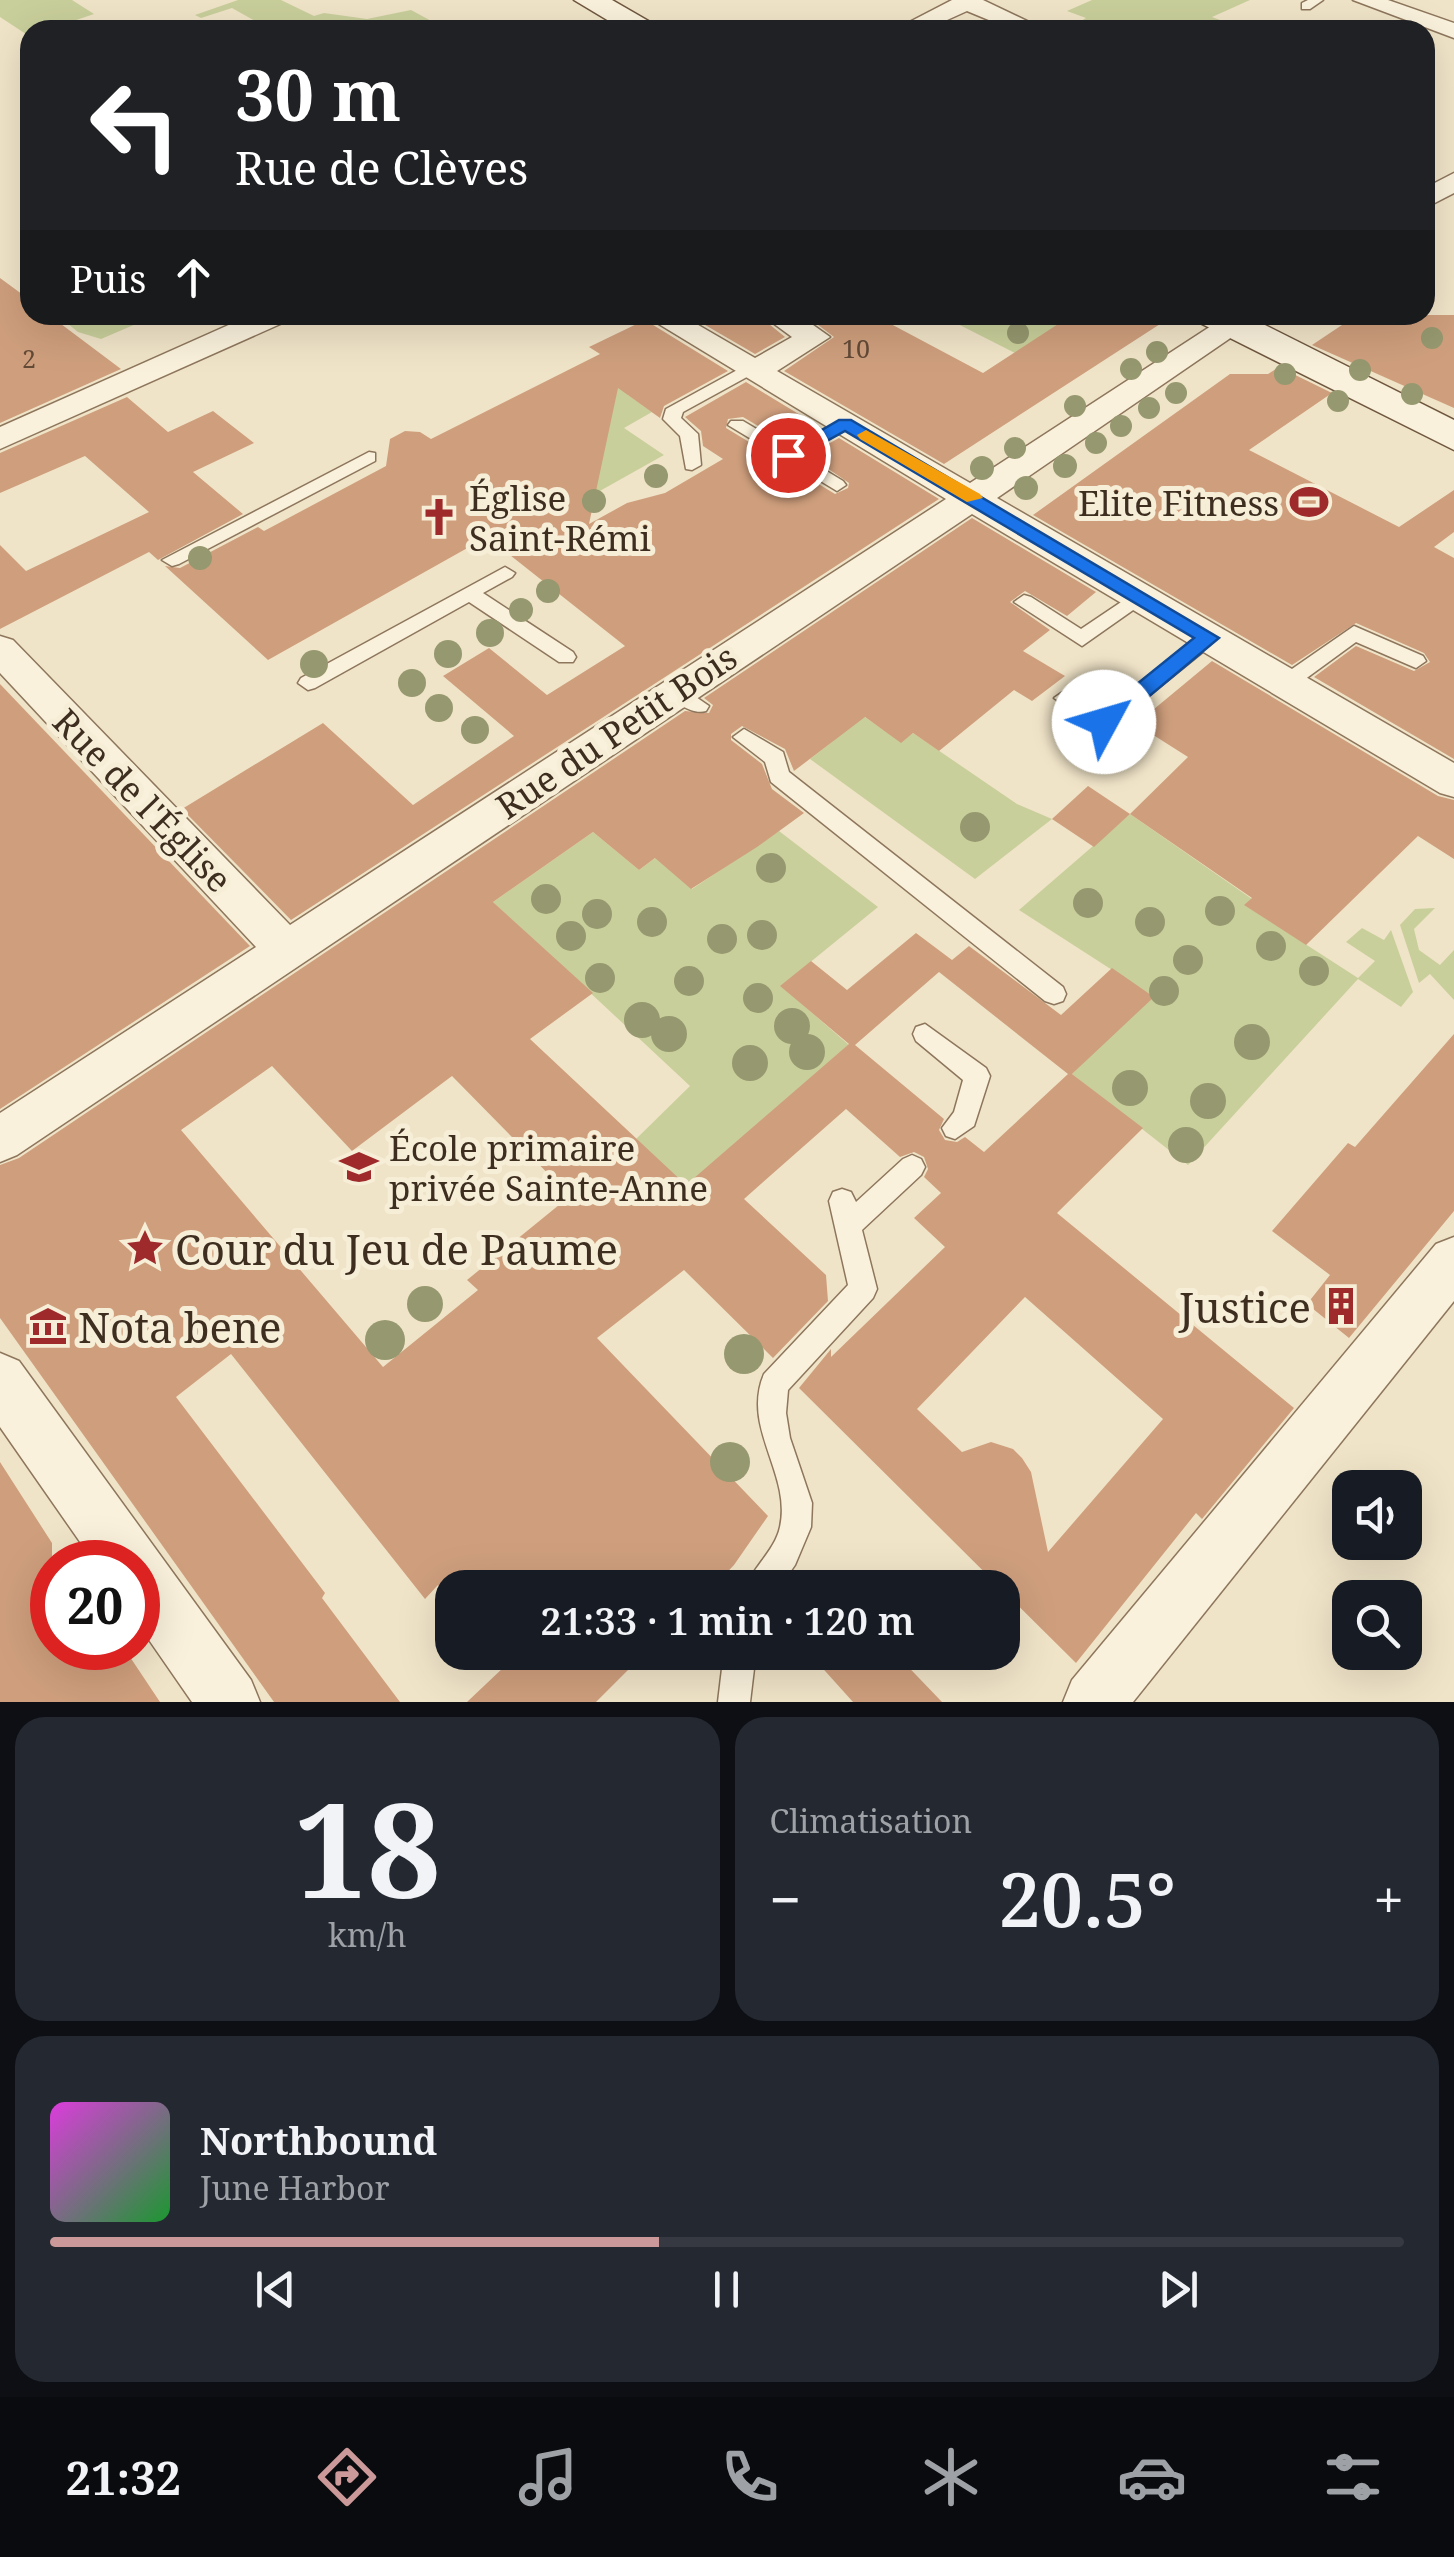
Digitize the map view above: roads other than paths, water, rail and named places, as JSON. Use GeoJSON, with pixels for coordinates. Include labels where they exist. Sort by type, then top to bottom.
{"type":"FeatureCollection","features":[{"type":"Feature","properties":{"kind":"main road"},"geometry":{"type":"LineString","coordinates":[[589,0],[628,20]]}},
{"type":"Feature","properties":{"kind":"main road"},"geometry":{"type":"LineString","coordinates":[[1245,325],[1454,437]]}},
{"type":"Feature","properties":{"kind":"street"},"geometry":{"type":"LineString","coordinates":[[1365,0],[1422,20]]}},
{"type":"Feature","properties":{"kind":"street"},"geometry":{"type":"LineString","coordinates":[[927,20],[968,1],[1011,20]]}},
{"type":"Feature","properties":{"kind":"street"},"geometry":{"type":"LineString","coordinates":[[0,439],[254,325]]}},
{"type":"Feature","properties":{"kind":"street"},"geometry":{"type":"LineString","coordinates":[[676,325],[1454,782]]}},
{"type":"Feature","properties":{"kind":"street"},"geometry":{"type":"LineString","coordinates":[[752,370],[814,336],[795,325]]}},
{"type":"Feature","properties":{"kind":"street","name":"Rue du Petit Bois"},"geometry":{"type":"LineString","coordinates":[[0,1140],[286,950],[688,699],[970,496],[1222,325]]}},
{"type":"Feature","properties":{"kind":"street","name":"Rue de l'Église"},"geometry":{"type":"LineString","coordinates":[[0,649],[286,950]]}},
{"type":"Feature","properties":{"kind":"street"},"geometry":{"type":"LineString","coordinates":[[1094,1702],[1454,1261]]}},
{"type":"Feature","properties":{"kind":"street"},"geometry":{"type":"LineString","coordinates":[[0,1380],[114,1540]]}},
{"type":"Feature","properties":{"kind":"street"},"geometry":{"type":"LineString","coordinates":[[160,1605],[228,1702]]}},
{"type":"Feature","properties":{"kind":"lane"},"geometry":{"type":"LineString","coordinates":[[692,465],[689,434],[672,419],[675,409],[752,370]]}},
{"type":"Feature","properties":{"kind":"lane"},"geometry":{"type":"LineString","coordinates":[[788,455],[845,423]]}},
{"type":"Feature","properties":{"kind":"lane"},"geometry":{"type":"LineString","coordinates":[[737,425],[837,485]]}},
{"type":"Feature","properties":{"kind":"lane"},"geometry":{"type":"LineString","coordinates":[[172,560],[369,457]]}},
{"type":"Feature","properties":{"kind":"lane"},"geometry":{"type":"LineString","coordinates":[[308,682],[505,573]]}},
{"type":"Feature","properties":{"kind":"lane"},"geometry":{"type":"LineString","coordinates":[[468,593],[566,657]]}},
{"type":"Feature","properties":{"kind":"lane"},"geometry":{"type":"LineString","coordinates":[[1024,602],[1082,639],[1138,596]]}},
{"type":"Feature","properties":{"kind":"lane"},"geometry":{"type":"LineString","coordinates":[[1286,683],[1354,633],[1416,661]]}},
{"type":"Feature","properties":{"kind":"lane"},"geometry":{"type":"LineString","coordinates":[[1064,698],[1104,722],[1208,638]]}},
{"type":"Feature","properties":{"kind":"lane"},"geometry":{"type":"LineString","coordinates":[[744,737],[775,758],[779,776],[1054,994]]}},
{"type":"Feature","properties":{"kind":"lane"},"geometry":{"type":"LineString","coordinates":[[925,1034],[978,1076],[964,1118],[955,1128]]}},
{"type":"Feature","properties":{"kind":"lane"},"geometry":{"type":"LineString","coordinates":[[774,1570],[790,1548],[800,1518],[795,1488],[769,1405],[774,1384],[863,1289],[845,1214],[912,1167]]}},
{"type":"Feature","properties":{"kind":"lane"},"geometry":{"type":"LineString","coordinates":[[734,1702],[738,1670]]}},
{"type":"Feature","properties":{"kind":"place","name":"Elite Fitness"},"geometry":{"type":"Point","coordinates":[1309,502]}},
{"type":"Feature","properties":{"kind":"place","name":"Église Saint-Rémi"},"geometry":{"type":"Point","coordinates":[439,517]}},
{"type":"Feature","properties":{"kind":"place","name":"École primaire privée Sainte-Anne"},"geometry":{"type":"Point","coordinates":[359,1167]}},
{"type":"Feature","properties":{"kind":"place","name":"Cour du Jeu de Paume"},"geometry":{"type":"Point","coordinates":[145,1248]}},
{"type":"Feature","properties":{"kind":"place","name":"Justice"},"geometry":{"type":"Point","coordinates":[1341,1306]}},
{"type":"Feature","properties":{"kind":"place","name":"Nota bene"},"geometry":{"type":"Point","coordinates":[48,1326]}}]}
